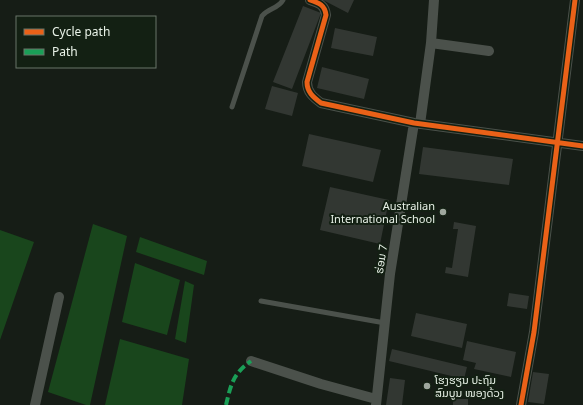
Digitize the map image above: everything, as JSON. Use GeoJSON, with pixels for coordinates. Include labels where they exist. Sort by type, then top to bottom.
{"type":"FeatureCollection","features":[{"type":"Feature","properties":{"kind":"street","name":"ຮ່ອມ 7"},"geometry":{"type":"LineString","coordinates":[[252,361],[376,402],[390,274],[431,43],[434,0]]}},
{"type":"Feature","properties":{"kind":"street"},"geometry":{"type":"LineString","coordinates":[[521,405],[534,332],[575,0]]}},
{"type":"Feature","properties":{"kind":"street"},"geometry":{"type":"LineString","coordinates":[[313,1],[325,8],[326,15],[308,82],[310,92],[314,98],[321,102],[417,123],[558,144],[583,146]]}},
{"type":"Feature","properties":{"kind":"street"},"geometry":{"type":"LineString","coordinates":[[431,43],[489,51]]}},
{"type":"Feature","properties":{"kind":"street"},"geometry":{"type":"LineString","coordinates":[[35,405],[59,297]]}},
{"type":"Feature","properties":{"kind":"lane"},"geometry":{"type":"LineString","coordinates":[[232,107],[262,16],[265,12],[280,5],[283,0]]}},
{"type":"Feature","properties":{"kind":"lane"},"geometry":{"type":"LineString","coordinates":[[261,300],[384,323]]}},
{"type":"Feature","properties":{"kind":"shaded area"},"geometry":{"type":"Polygon","coordinates":[[[93,224],[127,236],[90,405],[86,405],[48,392],[93,224]]]}},
{"type":"Feature","properties":{"kind":"shaded area"},"geometry":{"type":"Polygon","coordinates":[[[0,230],[34,242],[0,340],[0,230]]]}},
{"type":"Feature","properties":{"kind":"shaded area"},"geometry":{"type":"Polygon","coordinates":[[[140,237],[207,261],[204,275],[136,252],[140,237]]]}},
{"type":"Feature","properties":{"kind":"shaded area"},"geometry":{"type":"Polygon","coordinates":[[[135,263],[180,280],[167,335],[122,322],[135,263]]]}},
{"type":"Feature","properties":{"kind":"shaded area"},"geometry":{"type":"Polygon","coordinates":[[[185,281],[194,285],[186,343],[175,339],[185,281]]]}},
{"type":"Feature","properties":{"kind":"shaded area"},"geometry":{"type":"Polygon","coordinates":[[[120,339],[189,359],[182,405],[105,405],[120,339]]]}},
{"type":"Feature","properties":{"kind":"building"},"geometry":{"type":"Polygon","coordinates":[[[323,0],[354,0],[348,13],[323,0]]]}},
{"type":"Feature","properties":{"kind":"building"},"geometry":{"type":"Polygon","coordinates":[[[303,6],[321,13],[292,89],[273,82],[303,6]]]}},
{"type":"Feature","properties":{"kind":"building"},"geometry":{"type":"Polygon","coordinates":[[[335,28],[377,37],[373,56],[331,48],[335,28]]]}},
{"type":"Feature","properties":{"kind":"building"},"geometry":{"type":"Polygon","coordinates":[[[322,67],[369,79],[364,99],[317,88],[322,67]]]}},
{"type":"Feature","properties":{"kind":"building"},"geometry":{"type":"Polygon","coordinates":[[[272,86],[298,93],[292,116],[265,109],[272,86]]]}},
{"type":"Feature","properties":{"kind":"building"},"geometry":{"type":"Polygon","coordinates":[[[309,134],[381,150],[373,182],[302,166],[309,134]]]}},
{"type":"Feature","properties":{"kind":"building"},"geometry":{"type":"Polygon","coordinates":[[[423,147],[513,159],[509,185],[419,174],[423,147]]]}},
{"type":"Feature","properties":{"kind":"building"},"geometry":{"type":"Polygon","coordinates":[[[330,187],[389,200],[380,244],[320,230],[330,187]]]}},
{"type":"Feature","properties":{"kind":"building"},"geometry":{"type":"Polygon","coordinates":[[[454,222],[476,226],[468,277],[445,273],[446,267],[452,268],[458,229],[453,229],[454,222]]]}},
{"type":"Feature","properties":{"kind":"building"},"geometry":{"type":"Polygon","coordinates":[[[509,293],[529,296],[527,309],[507,306],[509,293]]]}},
{"type":"Feature","properties":{"kind":"building"},"geometry":{"type":"Polygon","coordinates":[[[416,313],[467,324],[462,348],[411,336],[416,313]]]}},
{"type":"Feature","properties":{"kind":"building"},"geometry":{"type":"Polygon","coordinates":[[[467,341],[516,352],[511,377],[474,369],[476,363],[463,360],[467,341]]]}},
{"type":"Feature","properties":{"kind":"building"},"geometry":{"type":"Polygon","coordinates":[[[392,349],[467,367],[464,379],[389,361],[392,349]]]}},
{"type":"Feature","properties":{"kind":"building"},"geometry":{"type":"Polygon","coordinates":[[[533,372],[549,374],[544,404],[528,402],[533,372]]]}},
{"type":"Feature","properties":{"kind":"building"},"geometry":{"type":"Polygon","coordinates":[[[390,378],[405,380],[402,405],[386,405],[390,378]]]}},
{"type":"Feature","properties":{"kind":"building"},"geometry":{"type":"Polygon","coordinates":[[[453,399],[468,399],[468,405],[453,405],[453,399]]]}},
{"type":"Feature","properties":{"kind":"marked path"},"geometry":{"type":"LineString","coordinates":[[226,405],[229,391],[236,375],[251,361]]}},
{"type":"Feature","properties":{"kind":"cycle path"},"geometry":{"type":"LineString","coordinates":[[310,0],[321,5],[326,15],[307,82],[308,89],[311,94],[321,103],[414,123],[583,146]]}},
{"type":"Feature","properties":{"kind":"cycle path"},"geometry":{"type":"LineString","coordinates":[[521,405],[534,332],[575,0]]}},
{"type":"Feature","properties":{"kind":"place","name":"Australian International School"},"geometry":{"type":"Point","coordinates":[443,212]}},
{"type":"Feature","properties":{"kind":"place","name":"ໂຮງຮຽນ ປະຖົມ ສົມບູນ ໜອງດ້ວງ"},"geometry":{"type":"Point","coordinates":[427,386]}}]}
